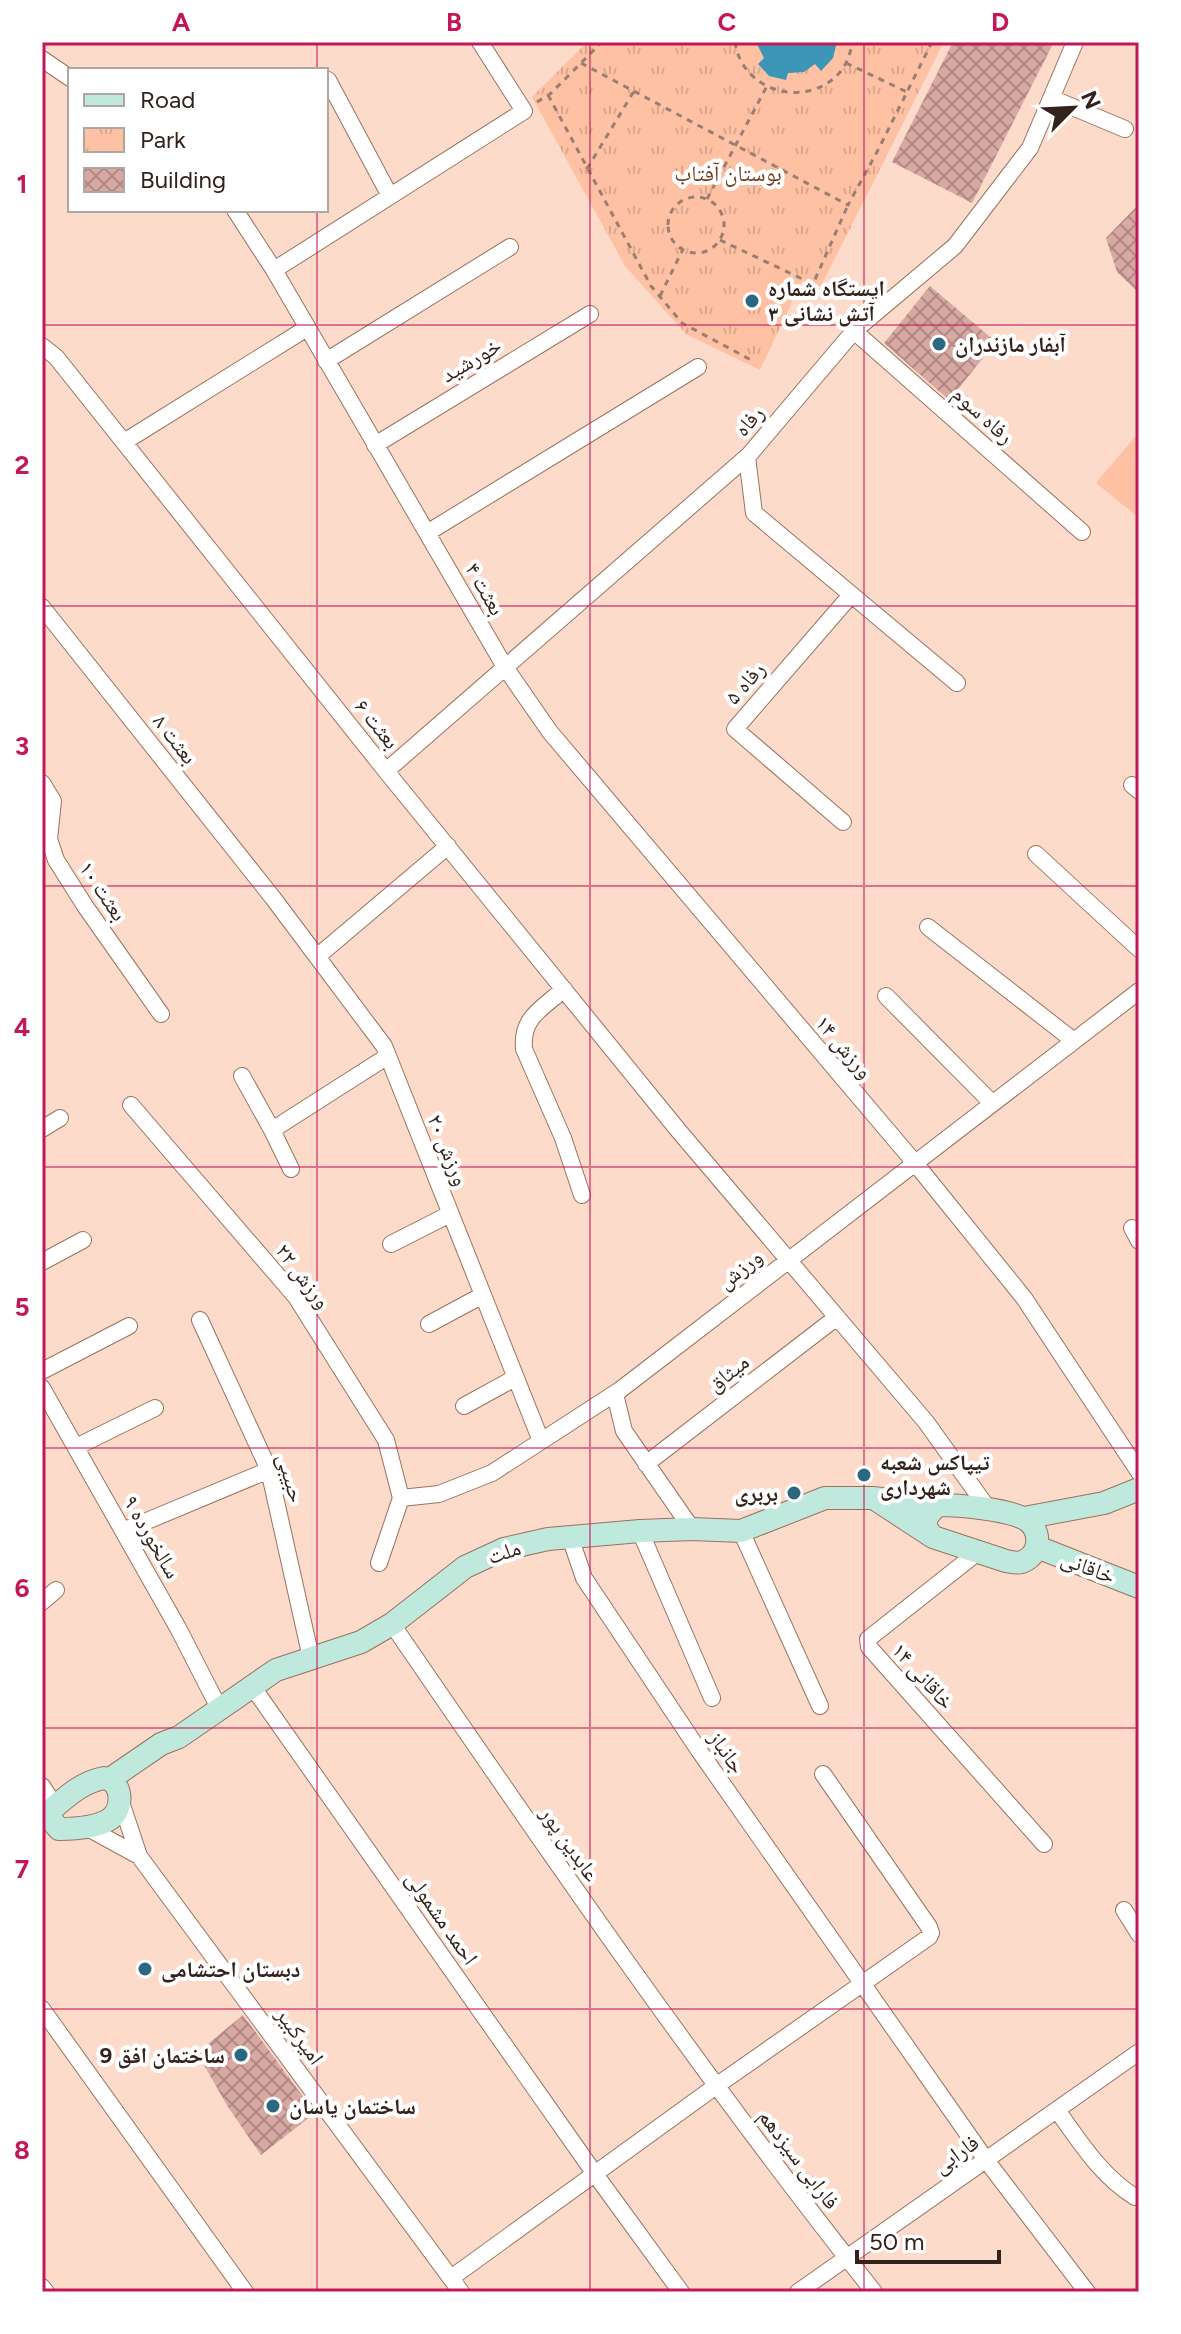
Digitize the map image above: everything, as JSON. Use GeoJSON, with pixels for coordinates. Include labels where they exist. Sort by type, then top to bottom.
{"type":"FeatureCollection","features":[{"type":"Feature","properties":{"kind":"main road"},"geometry":{"type":"LineString","coordinates":[[873,1498],[933,1537],[1018,1562],[1029,1558],[1037,1547],[1036,1532],[1024,1518],[1104,1503],[1139,1489]]}},
{"type":"Feature","properties":{"kind":"main road","name":"ملت"},"geometry":{"type":"LineString","coordinates":[[116,1790],[158,1759],[179,1737],[276,1670],[361,1642],[392,1624],[465,1567],[504,1549],[548,1539],[640,1531],[741,1531],[825,1498],[873,1498],[979,1507],[1024,1518]]}},
{"type":"Feature","properties":{"kind":"main road"},"geometry":{"type":"LineString","coordinates":[[933,1537],[926,1528],[926,1518],[937,1505]]}},
{"type":"Feature","properties":{"kind":"main road","name":"خاقانی"},"geometry":{"type":"LineString","coordinates":[[1037,1547],[1139,1587]]}},
{"type":"Feature","properties":{"kind":"main road"},"geometry":{"type":"LineString","coordinates":[[42,1841],[103,1823],[113,1817],[116,1790],[98,1779],[81,1787],[49,1812],[59,1829],[82,1828]]}},
{"type":"Feature","properties":{"kind":"street"},"geometry":{"type":"LineString","coordinates":[[274,270],[524,111],[480,42]]}},
{"type":"Feature","properties":{"kind":"street","name":"رفاه"},"geometry":{"type":"LineString","coordinates":[[386,771],[747,457],[854,331],[955,246],[1030,148],[1075,42]]}},
{"type":"Feature","properties":{"kind":"street"},"geometry":{"type":"LineString","coordinates":[[42,59],[68,77]]}},
{"type":"Feature","properties":{"kind":"street"},"geometry":{"type":"LineString","coordinates":[[328,80],[390,196]]}},
{"type":"Feature","properties":{"kind":"street"},"geometry":{"type":"LineString","coordinates":[[1051,98],[1125,129]]}},
{"type":"Feature","properties":{"kind":"street","name":"بعثت ۴"},"geometry":{"type":"LineString","coordinates":[[236,212],[274,270],[505,667],[550,732],[741,958]]}},
{"type":"Feature","properties":{"kind":"street"},"geometry":{"type":"LineString","coordinates":[[326,361],[510,247]]}},
{"type":"Feature","properties":{"kind":"street","name":"خورشید"},"geometry":{"type":"LineString","coordinates":[[375,445],[590,314]]}},
{"type":"Feature","properties":{"kind":"street"},"geometry":{"type":"LineString","coordinates":[[124,442],[307,328]]}},
{"type":"Feature","properties":{"kind":"street","name":"رفاه سوم"},"geometry":{"type":"LineString","coordinates":[[854,331],[1082,532]]}},
{"type":"Feature","properties":{"kind":"street","name":"بعثت ۶"},"geometry":{"type":"LineString","coordinates":[[42,346],[56,357],[386,771],[678,1130],[926,1422],[989,1510]]}},
{"type":"Feature","properties":{"kind":"street"},"geometry":{"type":"LineString","coordinates":[[427,533],[698,367]]}},
{"type":"Feature","properties":{"kind":"street"},"geometry":{"type":"LineString","coordinates":[[747,457],[754,513],[957,683]]}},
{"type":"Feature","properties":{"kind":"street","name":"رفاه ۵"},"geometry":{"type":"LineString","coordinates":[[843,822],[735,729],[851,595]]}},
{"type":"Feature","properties":{"kind":"street","name":"بعثت ٨"},"geometry":{"type":"LineString","coordinates":[[42,607],[273,898]]}},
{"type":"Feature","properties":{"kind":"street","name":"بعثت ۱۰"},"geometry":{"type":"LineString","coordinates":[[42,783],[53,801],[49,839],[56,860],[161,1014]]}},
{"type":"Feature","properties":{"kind":"street"},"geometry":{"type":"LineString","coordinates":[[318,956],[448,846]]}},
{"type":"Feature","properties":{"kind":"street"},"geometry":{"type":"LineString","coordinates":[[1036,854],[1139,949]]}},
{"type":"Feature","properties":{"kind":"street","name":"ورزش ۲۰"},"geometry":{"type":"LineString","coordinates":[[273,898],[384,1046],[541,1441]]}},
{"type":"Feature","properties":{"kind":"street"},"geometry":{"type":"LineString","coordinates":[[928,927],[1074,1041]]}},
{"type":"Feature","properties":{"kind":"street","name":"ورزش ۱۴"},"geometry":{"type":"LineString","coordinates":[[741,958],[915,1163],[1024,1298],[1139,1472]]}},
{"type":"Feature","properties":{"kind":"street"},"geometry":{"type":"LineString","coordinates":[[564,989],[526,1024],[524,1049],[563,1138],[582,1195]]}},
{"type":"Feature","properties":{"kind":"street","name":"ورزش"},"geometry":{"type":"LineString","coordinates":[[401,1498],[439,1494],[492,1473],[615,1394],[1139,991]]}},
{"type":"Feature","properties":{"kind":"street"},"geometry":{"type":"LineString","coordinates":[[886,996],[992,1103]]}},
{"type":"Feature","properties":{"kind":"street"},"geometry":{"type":"LineString","coordinates":[[272,1130],[388,1056]]}},
{"type":"Feature","properties":{"kind":"street"},"geometry":{"type":"LineString","coordinates":[[242,1076],[291,1169]]}},
{"type":"Feature","properties":{"kind":"street","name":"ورزش ۲۲"},"geometry":{"type":"LineString","coordinates":[[131,1105],[296,1297],[386,1440],[401,1498]]}},
{"type":"Feature","properties":{"kind":"street"},"geometry":{"type":"LineString","coordinates":[[42,1129],[60,1118]]}},
{"type":"Feature","properties":{"kind":"street"},"geometry":{"type":"LineString","coordinates":[[391,1244],[450,1214]]}},
{"type":"Feature","properties":{"kind":"street"},"geometry":{"type":"LineString","coordinates":[[42,1262],[83,1240]]}},
{"type":"Feature","properties":{"kind":"street"},"geometry":{"type":"LineString","coordinates":[[429,1324],[483,1295]]}},
{"type":"Feature","properties":{"kind":"street","name":"میثاق"},"geometry":{"type":"LineString","coordinates":[[646,1464],[837,1317]]}},
{"type":"Feature","properties":{"kind":"street","name":"حبیبی"},"geometry":{"type":"LineString","coordinates":[[200,1320],[269,1470],[311,1658]]}},
{"type":"Feature","properties":{"kind":"street"},"geometry":{"type":"LineString","coordinates":[[42,1371],[129,1326]]}},
{"type":"Feature","properties":{"kind":"street"},"geometry":{"type":"LineString","coordinates":[[464,1406],[515,1378]]}},
{"type":"Feature","properties":{"kind":"street","name":"سالخورده ۹"},"geometry":{"type":"LineString","coordinates":[[42,1388],[178,1628],[220,1710]]}},
{"type":"Feature","properties":{"kind":"street"},"geometry":{"type":"LineString","coordinates":[[615,1394],[624,1431],[692,1529]]}},
{"type":"Feature","properties":{"kind":"street"},"geometry":{"type":"LineString","coordinates":[[76,1447],[155,1408]]}},
{"type":"Feature","properties":{"kind":"street"},"geometry":{"type":"LineString","coordinates":[[123,1531],[269,1470]]}},
{"type":"Feature","properties":{"kind":"street"},"geometry":{"type":"LineString","coordinates":[[379,1563],[401,1498]]}},
{"type":"Feature","properties":{"kind":"street"},"geometry":{"type":"LineString","coordinates":[[640,1531],[712,1698]]}},
{"type":"Feature","properties":{"kind":"street"},"geometry":{"type":"LineString","coordinates":[[741,1531],[820,1706]]}},
{"type":"Feature","properties":{"kind":"street","name":"جانباز"},"geometry":{"type":"LineString","coordinates":[[570,1537],[584,1578],[698,1749],[986,2160],[1087,2292]]}},
{"type":"Feature","properties":{"kind":"street","name":"خاقانی ۱۴"},"geometry":{"type":"LineString","coordinates":[[978,1552],[868,1639],[868,1644],[1044,1844]]}},
{"type":"Feature","properties":{"kind":"street"},"geometry":{"type":"LineString","coordinates":[[42,1602],[56,1590]]}},
{"type":"Feature","properties":{"kind":"street","name":"عابدین پور"},"geometry":{"type":"LineString","coordinates":[[392,1624],[716,2086]]}},
{"type":"Feature","properties":{"kind":"street","name":"احمد مشمولی"},"geometry":{"type":"LineString","coordinates":[[252,1686],[681,2292]]}},
{"type":"Feature","properties":{"kind":"street"},"geometry":{"type":"LineString","coordinates":[[456,2285],[595,2174],[929,1937],[929,1927],[823,1774]]}},
{"type":"Feature","properties":{"kind":"street"},"geometry":{"type":"LineString","coordinates":[[42,1786],[49,1812]]}},
{"type":"Feature","properties":{"kind":"street","name":"امیرکبیر"},"geometry":{"type":"LineString","coordinates":[[116,1790],[139,1856],[456,2285]]}},
{"type":"Feature","properties":{"kind":"street"},"geometry":{"type":"LineString","coordinates":[[82,1828],[139,1856]]}},
{"type":"Feature","properties":{"kind":"street"},"geometry":{"type":"LineString","coordinates":[[1124,1910],[1139,1934]]}},
{"type":"Feature","properties":{"kind":"street"},"geometry":{"type":"LineString","coordinates":[[42,2009],[245,2292]]}},
{"type":"Feature","properties":{"kind":"street","name":"فارابی"},"geometry":{"type":"LineString","coordinates":[[798,2292],[1139,2052]]}},
{"type":"Feature","properties":{"kind":"street","name":"فارابی سیزدهم"},"geometry":{"type":"LineString","coordinates":[[716,2086],[874,2292]]}},
{"type":"Feature","properties":{"kind":"street"},"geometry":{"type":"LineString","coordinates":[[1057,2110],[1095,2163],[1124,2190],[1137,2197]]}},
{"type":"Feature","properties":{"kind":"street"},"geometry":{"type":"LineString","coordinates":[[42,2287],[46,2292]]}},
{"type":"Feature","properties":{"kind":"path"},"geometry":{"type":"LineString","coordinates":[[524,111],[548,95],[602,42]]}},
{"type":"Feature","properties":{"kind":"path"},"geometry":{"type":"LineString","coordinates":[[735,42],[744,67],[755,80],[787,93],[808,92],[825,85],[841,72],[853,42]]}},
{"type":"Feature","properties":{"kind":"path"},"geometry":{"type":"LineString","coordinates":[[720,240],[813,284],[848,205],[932,42]]}},
{"type":"Feature","properties":{"kind":"path"},"geometry":{"type":"LineString","coordinates":[[581,63],[848,205]]}},
{"type":"Feature","properties":{"kind":"path"},"geometry":{"type":"LineString","coordinates":[[846,63],[907,92]]}},
{"type":"Feature","properties":{"kind":"path"},"geometry":{"type":"LineString","coordinates":[[707,199],[767,86]]}},
{"type":"Feature","properties":{"kind":"path"},"geometry":{"type":"LineString","coordinates":[[587,169],[634,91]]}},
{"type":"Feature","properties":{"kind":"path"},"geometry":{"type":"LineString","coordinates":[[548,95],[651,286],[682,323],[753,361]]}},
{"type":"Feature","properties":{"kind":"path"},"geometry":{"type":"LineString","coordinates":[[685,199],[707,199],[719,208],[723,217],[720,240],[706,251],[696,253],[676,245],[668,227],[673,209],[685,199]]}},
{"type":"Feature","properties":{"kind":"path"},"geometry":{"type":"LineString","coordinates":[[660,296],[683,249]]}},
{"type":"Feature","properties":{"kind":"green space","name":"بوستان آفتاب"},"geometry":{"type":"Polygon","coordinates":[[[587,42],[944,42],[821,286],[802,281],[760,370],[686,334],[625,266],[532,97],[587,42]]]}},
{"type":"Feature","properties":{"kind":"green space"},"geometry":{"type":"Polygon","coordinates":[[[1139,432],[1139,518],[1096,483],[1139,432]]]}},
{"type":"Feature","properties":{"kind":"water"},"geometry":{"type":"Polygon","coordinates":[[[756,42],[837,42],[833,58],[821,71],[815,64],[804,72],[788,73],[786,80],[769,76],[758,64],[764,58],[756,42]]]}},
{"type":"Feature","properties":{"kind":"building"},"geometry":{"type":"Polygon","coordinates":[[[953,42],[1054,42],[972,203],[892,162],[953,42]]]}},
{"type":"Feature","properties":{"kind":"building"},"geometry":{"type":"Polygon","coordinates":[[[1139,204],[1139,293],[1117,272],[1106,238],[1139,204]]]}},
{"type":"Feature","properties":{"kind":"building","name":"آبفار مازندران"},"geometry":{"type":"Polygon","coordinates":[[[930,286],[996,342],[949,400],[884,343],[930,286]]]}},
{"type":"Feature","properties":{"kind":"building"},"geometry":{"type":"Polygon","coordinates":[[[243,2015],[315,2113],[261,2155],[228,2107],[197,2053],[243,2015]]]}},
{"type":"Feature","properties":{"kind":"place","name":"ایستگاه شماره ۳ آتش نشانی"},"geometry":{"type":"Point","coordinates":[752,301]}},
{"type":"Feature","properties":{"kind":"place","name":"آبفار مازندران"},"geometry":{"type":"Point","coordinates":[939,344]}},
{"type":"Feature","properties":{"kind":"place","name":"تیپاکس شعبه شهرداری"},"geometry":{"type":"Point","coordinates":[864,1475]}},
{"type":"Feature","properties":{"kind":"place","name":"بربری"},"geometry":{"type":"Point","coordinates":[794,1493]}},
{"type":"Feature","properties":{"kind":"place","name":"دبستان احتشامی"},"geometry":{"type":"Point","coordinates":[145,1969]}},
{"type":"Feature","properties":{"kind":"place","name":"ساختمان افق 9"},"geometry":{"type":"Point","coordinates":[241,2055]}},
{"type":"Feature","properties":{"kind":"place","name":"ساختمان یاسان"},"geometry":{"type":"Point","coordinates":[273,2106]}}]}
